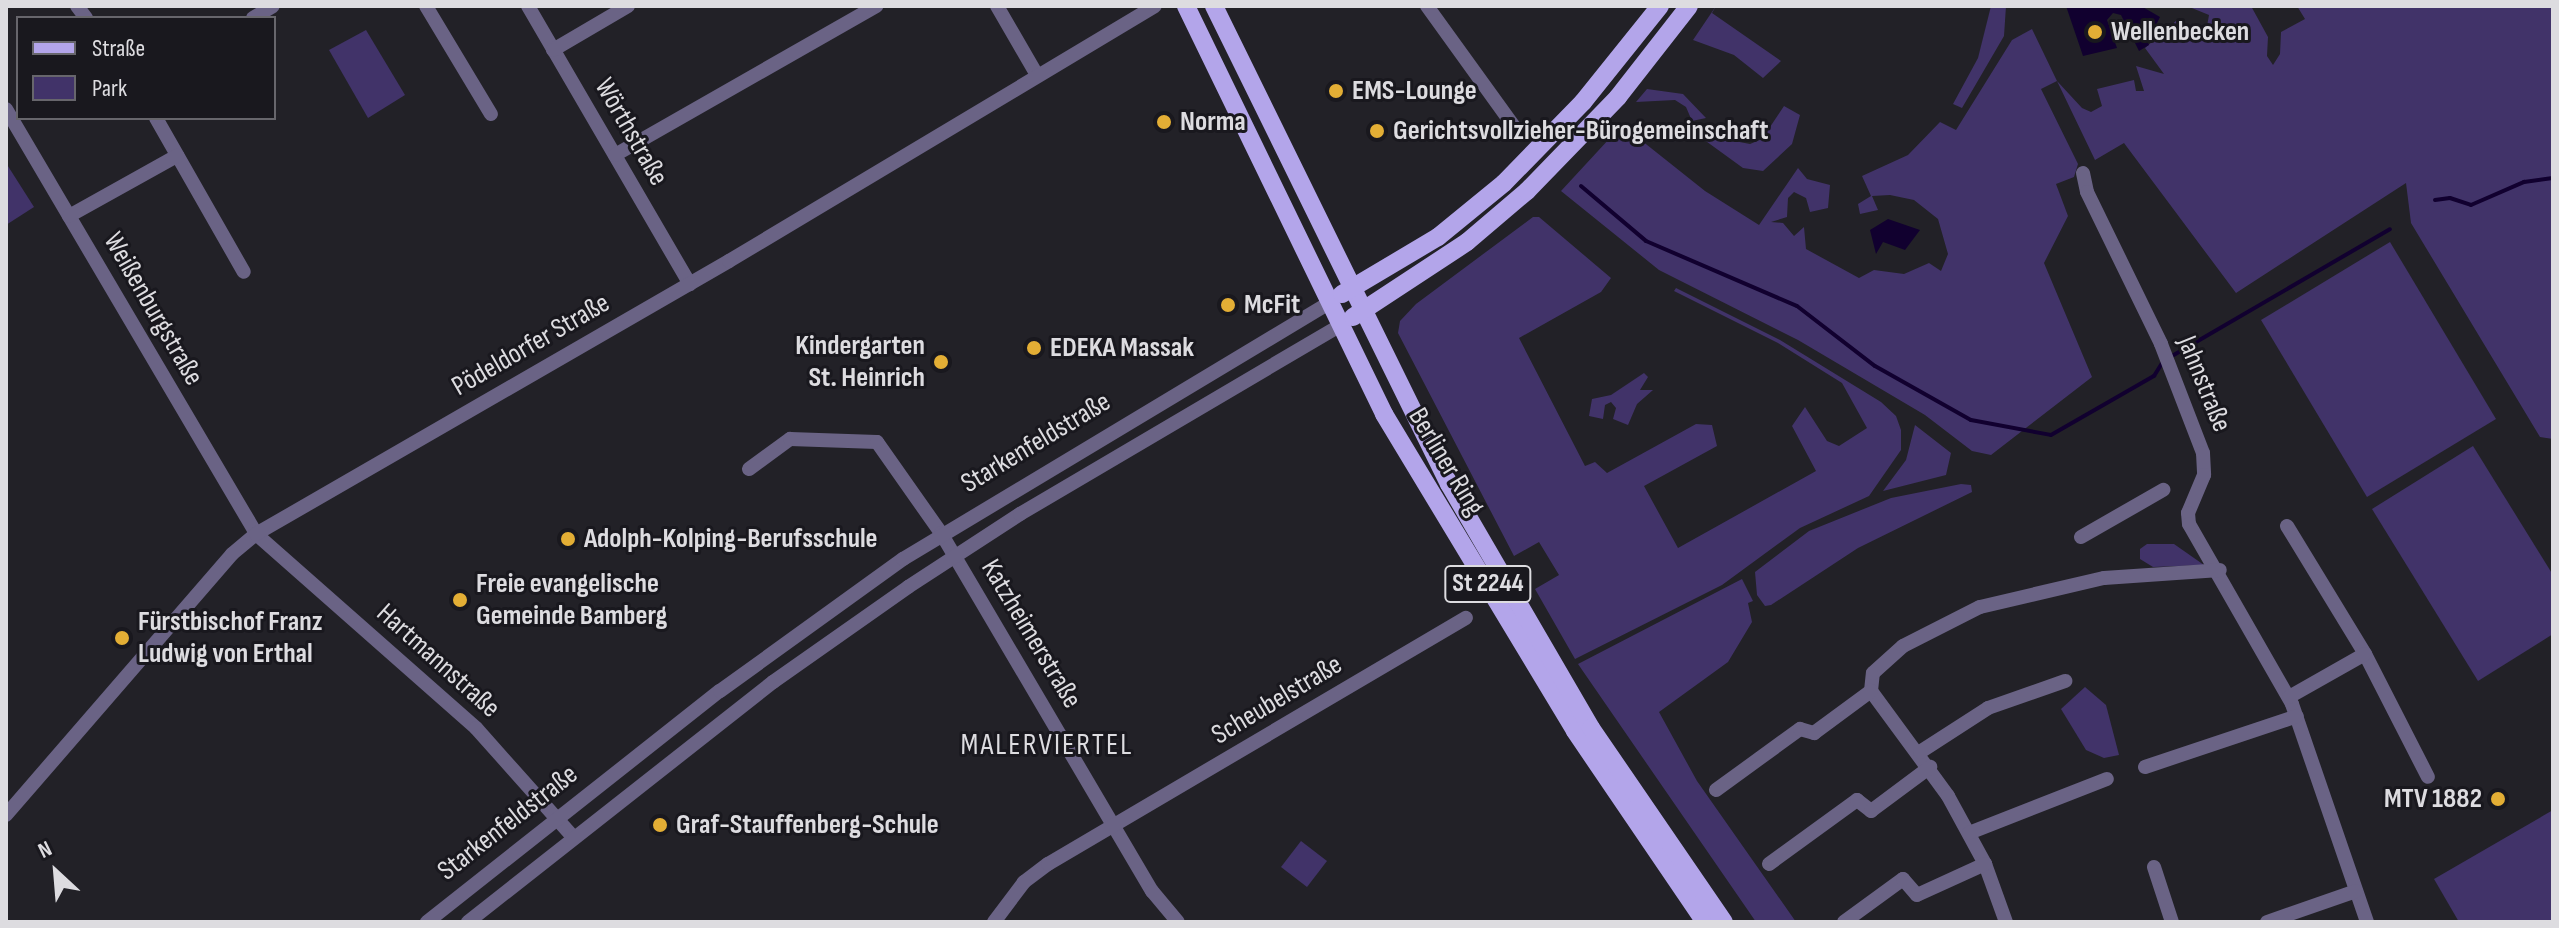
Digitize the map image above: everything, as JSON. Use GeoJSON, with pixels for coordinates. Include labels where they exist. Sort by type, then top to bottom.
{"type":"FeatureCollection","features":[{"type":"Feature","properties":{"kind":"main road","name":"Berliner Ring"},"geometry":{"type":"LineString","coordinates":[[1186,6],[1398,439],[1575,731],[1705,922]]}},
{"type":"Feature","properties":{"kind":"main road","name":"Berliner Ring"},"geometry":{"type":"LineString","coordinates":[[1214,6],[1449,484],[1561,678],[1724,922]]}},
{"type":"Feature","properties":{"kind":"main road","name":"Starkenfeldstraße"},"geometry":{"type":"LineString","coordinates":[[1330,302],[1438,237],[1511,177],[1583,102],[1660,6]]}},
{"type":"Feature","properties":{"kind":"main road","name":"Starkenfeldstraße"},"geometry":{"type":"LineString","coordinates":[[1341,325],[1467,242],[1539,179],[1618,97],[1689,6]]}},
{"type":"Feature","properties":{"kind":"street"},"geometry":{"type":"LineString","coordinates":[[426,6],[491,114]]}},
{"type":"Feature","properties":{"kind":"street","name":"Wörthstraße"},"geometry":{"type":"LineString","coordinates":[[528,6],[690,284]]}},
{"type":"Feature","properties":{"kind":"street"},"geometry":{"type":"LineString","coordinates":[[553,50],[628,6]]}},
{"type":"Feature","properties":{"kind":"street"},"geometry":{"type":"LineString","coordinates":[[615,155],[876,6]]}},
{"type":"Feature","properties":{"kind":"street"},"geometry":{"type":"LineString","coordinates":[[997,6],[1037,75]]}},
{"type":"Feature","properties":{"kind":"street","name":"Pödeldorfer Straße"},"geometry":{"type":"LineString","coordinates":[[6,815],[232,554],[256,534],[690,284],[1155,6]]}},
{"type":"Feature","properties":{"kind":"street"},"geometry":{"type":"LineString","coordinates":[[1427,6],[1515,128]]}},
{"type":"Feature","properties":{"kind":"street","name":"Weißenburgstraße"},"geometry":{"type":"LineString","coordinates":[[6,109],[256,534]]}},
{"type":"Feature","properties":{"kind":"street"},"geometry":{"type":"LineString","coordinates":[[157,120],[244,272]]}},
{"type":"Feature","properties":{"kind":"street"},"geometry":{"type":"LineString","coordinates":[[69,216],[177,156]]}},
{"type":"Feature","properties":{"kind":"street","name":"Jahnstraße"},"geometry":{"type":"LineString","coordinates":[[2083,173],[2087,192],[2163,349],[2203,453],[2204,475],[2188,513],[2189,524],[2220,570],[2289,697],[2367,922]]}},
{"type":"Feature","properties":{"kind":"street","name":"Starkenfeldstraße"},"geometry":{"type":"LineString","coordinates":[[427,922],[720,691],[941,533],[1330,302]]}},
{"type":"Feature","properties":{"kind":"street","name":"Starkenfeldstraße"},"geometry":{"type":"LineString","coordinates":[[468,922],[683,752],[856,623],[954,556],[1341,325]]}},
{"type":"Feature","properties":{"kind":"street","name":"Katzheimerstraße"},"geometry":{"type":"LineString","coordinates":[[749,469],[790,439],[870,439],[941,533],[1152,891],[1178,922]]}},
{"type":"Feature","properties":{"kind":"street"},"geometry":{"type":"LineString","coordinates":[[2081,537],[2163,490]]}},
{"type":"Feature","properties":{"kind":"street"},"geometry":{"type":"LineString","coordinates":[[2287,526],[2365,654],[2428,777]]}},
{"type":"Feature","properties":{"kind":"street","name":"Hartmannstraße"},"geometry":{"type":"LineString","coordinates":[[256,534],[476,728],[574,838]]}},
{"type":"Feature","properties":{"kind":"street"},"geometry":{"type":"LineString","coordinates":[[2006,922],[1985,864],[1969,833],[1920,752],[1871,691],[1873,673],[1903,646],[1980,607],[2104,578],[2220,570]]}},
{"type":"Feature","properties":{"kind":"street","name":"Scheubelstraße"},"geometry":{"type":"LineString","coordinates":[[994,922],[1024,882],[1466,618]]}},
{"type":"Feature","properties":{"kind":"street"},"geometry":{"type":"LineString","coordinates":[[2289,697],[2365,654]]}},
{"type":"Feature","properties":{"kind":"street"},"geometry":{"type":"LineString","coordinates":[[1920,752],[1988,708],[2065,681]]}},
{"type":"Feature","properties":{"kind":"street"},"geometry":{"type":"LineString","coordinates":[[1716,790],[1800,729],[1814,733],[1871,691]]}},
{"type":"Feature","properties":{"kind":"street"},"geometry":{"type":"LineString","coordinates":[[2145,767],[2297,716]]}},
{"type":"Feature","properties":{"kind":"street"},"geometry":{"type":"LineString","coordinates":[[1769,864],[1857,800],[1871,811],[1930,767]]}},
{"type":"Feature","properties":{"kind":"street"},"geometry":{"type":"LineString","coordinates":[[1969,833],[2107,779]]}},
{"type":"Feature","properties":{"kind":"street"},"geometry":{"type":"LineString","coordinates":[[1844,922],[1903,879],[1917,895],[1985,864]]}},
{"type":"Feature","properties":{"kind":"street"},"geometry":{"type":"LineString","coordinates":[[2154,867],[2172,922]]}},
{"type":"Feature","properties":{"kind":"street"},"geometry":{"type":"LineString","coordinates":[[2267,922],[2356,891]]}},
{"type":"Feature","properties":{"kind":"green space"},"geometry":{"type":"Polygon","coordinates":[[[1716,6],[1712,13],[1781,61],[1763,78],[1734,55],[1693,40],[1716,6]]]}},
{"type":"Feature","properties":{"kind":"green space"},"geometry":{"type":"Polygon","coordinates":[[[1991,6],[2006,6],[2004,36],[1962,108],[1953,104],[1978,58],[1991,6]]]}},
{"type":"Feature","properties":{"kind":"green space"},"geometry":{"type":"Polygon","coordinates":[[[2187,6],[2251,6],[2268,37],[2267,56],[2273,65],[2280,54],[2281,32],[2305,19],[2297,6],[2553,6],[2553,439],[2540,437],[2411,223],[2406,183],[2236,293],[2124,143],[2095,160],[2057,81],[2082,108],[2091,112],[2102,106],[2097,89],[2134,80],[2136,91],[2144,91],[2136,66],[2164,74],[2145,48],[2177,20],[2206,32],[2209,15],[2187,6]]]}},
{"type":"Feature","properties":{"kind":"green space"},"geometry":{"type":"Polygon","coordinates":[[[2032,29],[2057,81],[2041,89],[2078,164],[2074,177],[2056,184],[2068,216],[2044,263],[2092,377],[1991,455],[1972,451],[1925,415],[1798,340],[1659,270],[1561,191],[1622,125],[1705,191],[1759,225],[1798,168],[1807,179],[1830,185],[1828,208],[1810,212],[1806,198],[1794,192],[1788,198],[1787,217],[1771,222],[1783,223],[1794,236],[1804,227],[1806,249],[1859,278],[1874,270],[1904,274],[1929,263],[1941,271],[1948,254],[1938,219],[1914,200],[1890,195],[1872,196],[1878,210],[1860,214],[1858,204],[1871,196],[1862,176],[1908,155],[1940,122],[1956,130],[2012,40],[2032,29]]]}},
{"type":"Feature","properties":{"kind":"green space"},"geometry":{"type":"Polygon","coordinates":[[[366,30],[405,95],[368,118],[329,50],[366,30]]]}},
{"type":"Feature","properties":{"kind":"green space"},"geometry":{"type":"Polygon","coordinates":[[[1647,89],[1683,94],[1706,118],[1692,121],[1686,107],[1675,100],[1636,102],[1647,89]]]}},
{"type":"Feature","properties":{"kind":"green space"},"geometry":{"type":"Polygon","coordinates":[[[1784,106],[1800,115],[1792,144],[1763,171],[1743,168],[1692,131],[1708,127],[1724,139],[1750,144],[1762,139],[1784,106]]]}},
{"type":"Feature","properties":{"kind":"green space"},"geometry":{"type":"Polygon","coordinates":[[[6,163],[34,207],[6,225],[6,163]]]}},
{"type":"Feature","properties":{"kind":"green space"},"geometry":{"type":"Polygon","coordinates":[[[1533,217],[1539,217],[1611,278],[1601,292],[1519,338],[1585,466],[1595,462],[1607,473],[1696,424],[1712,425],[1717,446],[1644,486],[1678,548],[1816,471],[1792,426],[1805,407],[1827,441],[1839,446],[1867,428],[1842,383],[1778,343],[1674,291],[1676,288],[1780,340],[1881,402],[1896,416],[1901,430],[1901,450],[1869,496],[1800,528],[1722,585],[1575,659],[1535,589],[1559,575],[1539,542],[1514,556],[1398,333],[1400,321],[1416,304],[1533,217]]]}},
{"type":"Feature","properties":{"kind":"green space"},"geometry":{"type":"Polygon","coordinates":[[[2390,242],[2496,419],[2367,497],[2261,320],[2390,242]]]}},
{"type":"Feature","properties":{"kind":"green space"},"geometry":{"type":"Polygon","coordinates":[[[1644,373],[1648,377],[1640,390],[1653,390],[1637,404],[1628,425],[1613,419],[1616,408],[1611,402],[1605,405],[1603,419],[1589,416],[1592,399],[1611,395],[1644,373]]]}},
{"type":"Feature","properties":{"kind":"green space"},"geometry":{"type":"Polygon","coordinates":[[[1915,425],[1951,453],[1946,475],[1883,491],[1906,460],[1915,425]]]}},
{"type":"Feature","properties":{"kind":"green space"},"geometry":{"type":"Polygon","coordinates":[[[2473,446],[2553,575],[2553,634],[2478,681],[2372,509],[2473,446]]]}},
{"type":"Feature","properties":{"kind":"green space"},"geometry":{"type":"Polygon","coordinates":[[[1961,484],[1971,485],[1972,492],[1858,548],[1771,605],[1765,606],[1757,595],[1755,572],[1809,531],[1891,498],[1961,484]]]}},
{"type":"Feature","properties":{"kind":"green space"},"geometry":{"type":"Polygon","coordinates":[[[2147,544],[2174,544],[2204,565],[2153,567],[2140,559],[2140,549],[2147,544]]]}},
{"type":"Feature","properties":{"kind":"green space"},"geometry":{"type":"Polygon","coordinates":[[[1742,579],[1753,601],[1748,603],[1752,622],[1728,662],[1659,712],[1697,781],[1796,922],[1756,922],[1578,664],[1742,579]]]}},
{"type":"Feature","properties":{"kind":"green space"},"geometry":{"type":"Polygon","coordinates":[[[2085,687],[2106,705],[2119,755],[2104,758],[2086,750],[2061,709],[2085,687]]]}},
{"type":"Feature","properties":{"kind":"green space"},"geometry":{"type":"Polygon","coordinates":[[[2553,810],[2553,922],[2459,922],[2434,879],[2553,810]]]}},
{"type":"Feature","properties":{"kind":"green space"},"geometry":{"type":"Polygon","coordinates":[[[1301,841],[1327,861],[1307,887],[1281,867],[1301,841]]]}},
{"type":"Feature","properties":{"kind":"shaded area"},"geometry":{"type":"Polygon","coordinates":[[[2066,6],[2141,6],[2160,17],[2155,27],[2159,32],[2153,37],[2143,27],[2149,45],[2139,51],[2121,15],[2113,13],[2107,20],[2117,48],[2083,56],[2066,6]]]}},
{"type":"Feature","properties":{"kind":"shaded area"},"geometry":{"type":"Polygon","coordinates":[[[1888,219],[1920,230],[1905,250],[1883,242],[1876,254],[1870,230],[1888,219]]]}},
{"type":"Feature","properties":{"kind":"waterway"},"geometry":{"type":"LineString","coordinates":[[2435,200],[2450,198],[2471,205],[2524,182],[2553,178]]}},
{"type":"Feature","properties":{"kind":"waterway"},"geometry":{"type":"LineString","coordinates":[[1581,186],[1646,241],[1797,306],[1875,366],[1971,420],[2051,435],[2154,376],[2162,363]]}},
{"type":"Feature","properties":{"kind":"waterway"},"geometry":{"type":"LineString","coordinates":[[2172,356],[2390,229]]}},
{"type":"Feature","properties":{"kind":"place","name":"Wellenbecken"},"geometry":{"type":"Point","coordinates":[2095,32]}},
{"type":"Feature","properties":{"kind":"place","name":"EMS-Lounge"},"geometry":{"type":"Point","coordinates":[1336,91]}},
{"type":"Feature","properties":{"kind":"place","name":"Norma"},"geometry":{"type":"Point","coordinates":[1164,122]}},
{"type":"Feature","properties":{"kind":"place","name":"Gerichtsvollzieher-Bürogemeinschaft"},"geometry":{"type":"Point","coordinates":[1377,131]}},
{"type":"Feature","properties":{"kind":"place","name":"McFit"},"geometry":{"type":"Point","coordinates":[1228,305]}},
{"type":"Feature","properties":{"kind":"place","name":"EDEKA Massak"},"geometry":{"type":"Point","coordinates":[1034,348]}},
{"type":"Feature","properties":{"kind":"place","name":"Kindergarten St. Heinrich"},"geometry":{"type":"Point","coordinates":[941,362]}},
{"type":"Feature","properties":{"kind":"place","name":"Adolph-Kolping-Berufsschule"},"geometry":{"type":"Point","coordinates":[568,539]}},
{"type":"Feature","properties":{"kind":"place","name":"Freie evangelische Gemeinde Bamberg"},"geometry":{"type":"Point","coordinates":[460,600]}},
{"type":"Feature","properties":{"kind":"place","name":"Fürstbischof Franz Ludwig von Erthal"},"geometry":{"type":"Point","coordinates":[122,638]}},
{"type":"Feature","properties":{"kind":"place","name":"MTV 1882"},"geometry":{"type":"Point","coordinates":[2498,799]}},
{"type":"Feature","properties":{"kind":"place","name":"Graf-Stauffenberg-Schule"},"geometry":{"type":"Point","coordinates":[660,825]}},
{"type":"Feature","properties":{"kind":"district","name":"MALERVIERTEL"},"geometry":{"type":"Point","coordinates":[1047,745]}}]}
